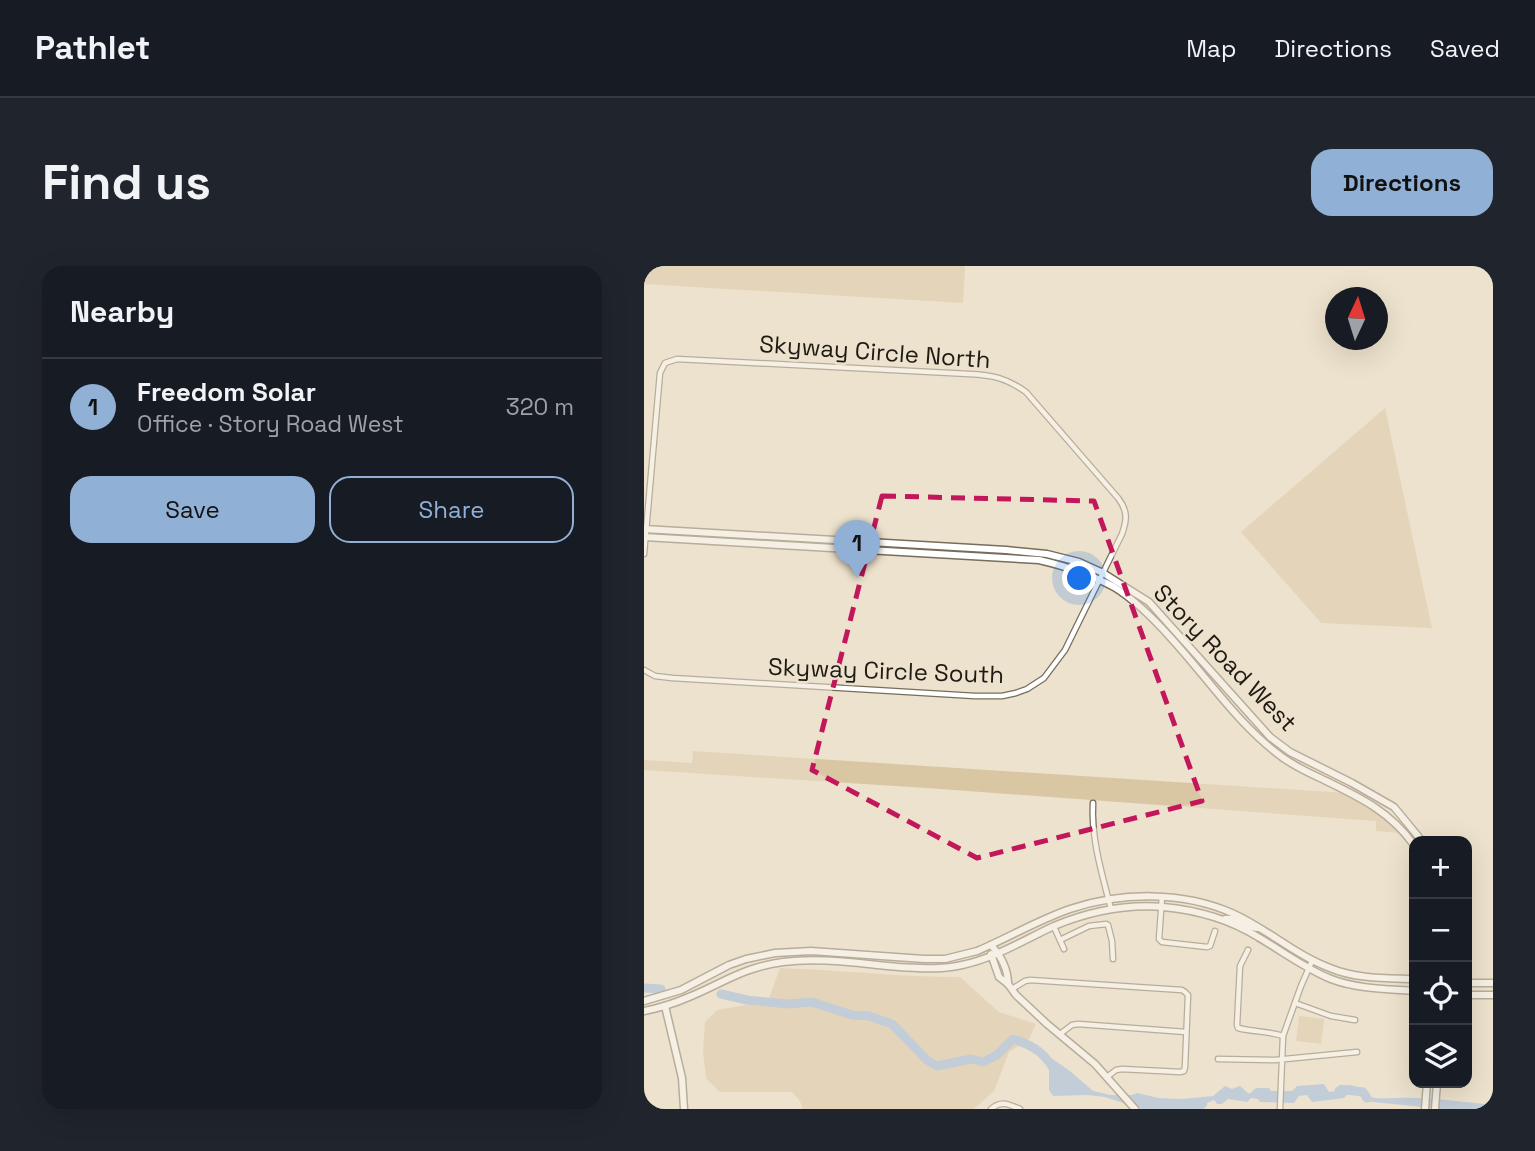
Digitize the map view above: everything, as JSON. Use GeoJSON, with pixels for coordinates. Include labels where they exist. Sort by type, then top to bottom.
{"type":"FeatureCollection","features":[{"type":"Feature","properties":{"kind":"street","name":"Skyway Circle North"},"geometry":{"type":"LineString","coordinates":[[645,533],[659,380],[662,368],[670,360],[684,358],[988,375],[1006,380],[1026,392],[1124,506],[1125,525],[1103,573]]}},
{"type":"Feature","properties":{"kind":"street","name":"Story Road West"},"geometry":{"type":"LineString","coordinates":[[645,533],[995,554],[1047,554],[1079,562],[1103,573],[1149,602],[1270,737],[1290,752],[1394,807],[1418,836]]}},
{"type":"Feature","properties":{"kind":"street"},"geometry":{"type":"LineString","coordinates":[[644,554],[645,533]]}},
{"type":"Feature","properties":{"kind":"street","name":"Story Road West"},"geometry":{"type":"LineString","coordinates":[[995,554],[1056,564],[1077,570],[1115,588],[1147,613],[1240,719],[1284,759],[1372,804],[1409,838]]}},
{"type":"Feature","properties":{"kind":"street","name":"Skyway Circle South"},"geometry":{"type":"LineString","coordinates":[[644,670],[655,676],[672,678],[1002,696],[1016,693],[1041,681],[1055,666],[1103,573]]}},
{"type":"Feature","properties":{"kind":"street"},"geometry":{"type":"LineString","coordinates":[[1372,804],[1377,797]]}},
{"type":"Feature","properties":{"kind":"street"},"geometry":{"type":"LineString","coordinates":[[1093,803],[1095,844],[1111,909]]}},
{"type":"Feature","properties":{"kind":"street"},"geometry":{"type":"LineString","coordinates":[[644,1001],[694,984],[729,965],[787,951],[945,959],[977,951],[1068,910],[1126,896],[1184,899],[1220,908],[1259,927],[1312,961],[1336,971],[1409,979]]}},
{"type":"Feature","properties":{"kind":"street"},"geometry":{"type":"LineString","coordinates":[[1162,897],[1160,939],[1163,942],[1207,947],[1210,946],[1215,931]]}},
{"type":"Feature","properties":{"kind":"street"},"geometry":{"type":"LineString","coordinates":[[644,1011],[690,997],[732,976],[761,966],[793,961],[949,968],[999,953],[1086,915],[1131,907],[1161,907],[1196,912],[1223,920],[1256,936],[1308,969],[1345,983],[1409,990]]}},
{"type":"Feature","properties":{"kind":"street"},"geometry":{"type":"LineString","coordinates":[[1223,920],[1231,918],[1252,928],[1259,927]]}},
{"type":"Feature","properties":{"kind":"street"},"geometry":{"type":"LineString","coordinates":[[1060,940],[1089,926],[1106,924],[1112,942],[1113,959]]}},
{"type":"Feature","properties":{"kind":"street"},"geometry":{"type":"LineString","coordinates":[[1054,927],[1064,949]]}},
{"type":"Feature","properties":{"kind":"street"},"geometry":{"type":"LineString","coordinates":[[991,945],[999,953],[1010,987]]}},
{"type":"Feature","properties":{"kind":"street"},"geometry":{"type":"LineString","coordinates":[[991,945],[991,956],[999,977],[1021,1001],[1095,1064],[1135,1109]]}},
{"type":"Feature","properties":{"kind":"street"},"geometry":{"type":"LineString","coordinates":[[1248,950],[1240,966],[1238,1028],[1283,1036]]}},
{"type":"Feature","properties":{"kind":"street"},"geometry":{"type":"LineString","coordinates":[[1280,1108],[1283,1036],[1312,961]]}},
{"type":"Feature","properties":{"kind":"street"},"geometry":{"type":"LineString","coordinates":[[729,965],[732,976]]}},
{"type":"Feature","properties":{"kind":"street"},"geometry":{"type":"LineString","coordinates":[[718,971],[722,981]]}},
{"type":"Feature","properties":{"kind":"street"},"geometry":{"type":"LineString","coordinates":[[1010,987],[1030,980],[1185,992],[1188,995],[1184,1070],[1122,1069],[1107,1077]]}},
{"type":"Feature","properties":{"kind":"street"},"geometry":{"type":"LineString","coordinates":[[1472,983],[1493,984]]}},
{"type":"Feature","properties":{"kind":"street"},"geometry":{"type":"LineString","coordinates":[[1472,995],[1493,995]]}},
{"type":"Feature","properties":{"kind":"street"},"geometry":{"type":"LineString","coordinates":[[662,997],[682,1078],[684,1109]]}},
{"type":"Feature","properties":{"kind":"street"},"geometry":{"type":"LineString","coordinates":[[1295,1003],[1331,1016],[1356,1020]]}},
{"type":"Feature","properties":{"kind":"street"},"geometry":{"type":"LineString","coordinates":[[1060,1034],[1078,1024],[1186,1032]]}},
{"type":"Feature","properties":{"kind":"street"},"geometry":{"type":"LineString","coordinates":[[1218,1059],[1282,1059],[1357,1052]]}},
{"type":"Feature","properties":{"kind":"street"},"geometry":{"type":"LineString","coordinates":[[1425,1109],[1426,1088]]}},
{"type":"Feature","properties":{"kind":"street"},"geometry":{"type":"LineString","coordinates":[[1435,1109],[1437,1088]]}},
{"type":"Feature","properties":{"kind":"street"},"geometry":{"type":"LineString","coordinates":[[991,1109],[1001,1103],[1020,1109]]}},
{"type":"Feature","properties":{"kind":"highlighted area"},"geometry":{"type":"Polygon","coordinates":[[[882,496],[1094,501],[1202,801],[977,858],[812,770],[882,496]]]}},
{"type":"Feature","properties":{"kind":"shaded area"},"geometry":{"type":"Polygon","coordinates":[[[644,266],[965,266],[963,303],[644,284],[644,266]]]}},
{"type":"Feature","properties":{"kind":"shaded area"},"geometry":{"type":"Polygon","coordinates":[[[1385,408],[1432,628],[1321,623],[1241,532],[1385,408]]]}},
{"type":"Feature","properties":{"kind":"shaded area"},"geometry":{"type":"Polygon","coordinates":[[[693,751],[1346,793],[1383,815],[1400,833],[1376,831],[1376,821],[644,770],[644,760],[692,763],[693,751]]]}},
{"type":"Feature","properties":{"kind":"shaded area"},"geometry":{"type":"Polygon","coordinates":[[[780,968],[960,977],[999,1012],[1036,1024],[1029,1039],[1009,1052],[994,1091],[974,1109],[803,1109],[792,1092],[720,1092],[706,1078],[703,1052],[705,1022],[717,1010],[768,1001],[780,968]]]}},
{"type":"Feature","properties":{"kind":"shaded area"},"geometry":{"type":"Polygon","coordinates":[[[1299,1016],[1324,1019],[1321,1044],[1296,1041],[1299,1016]]]}},
{"type":"Feature","properties":{"kind":"water"},"geometry":{"type":"Polygon","coordinates":[[[1038,1049],[1093,1091],[1111,1095],[1137,1093],[1182,1099],[1213,1096],[1225,1086],[1232,1089],[1240,1086],[1249,1094],[1256,1088],[1292,1091],[1297,1086],[1324,1084],[1329,1092],[1336,1091],[1339,1085],[1350,1085],[1365,1089],[1365,1094],[1376,1098],[1446,1100],[1493,1105],[1493,1109],[1443,1109],[1363,1101],[1358,1088],[1351,1090],[1344,1098],[1312,1102],[1307,1095],[1299,1096],[1294,1103],[1260,1102],[1251,1098],[1247,1102],[1228,1099],[1222,1104],[1217,1104],[1214,1100],[1207,1103],[1203,1109],[1142,1109],[1105,1097],[1053,1096],[1049,1090],[1049,1066],[1056,1065],[1036,1053],[1038,1049]]]}},
{"type":"Feature","properties":{"kind":"waterway"},"geometry":{"type":"LineString","coordinates":[[644,988],[661,989]]}},
{"type":"Feature","properties":{"kind":"waterway"},"geometry":{"type":"LineString","coordinates":[[721,994],[788,1004],[812,1002],[852,1015],[869,1016],[892,1024],[927,1060],[937,1066],[971,1059],[983,1062],[997,1055],[1013,1039],[1040,1053],[1058,1076]]}},
{"type":"Feature","properties":{"kind":"waterway"},"geometry":{"type":"LineString","coordinates":[[1339,1091],[1363,1092],[1367,1098]]}},
{"type":"Feature","properties":{"kind":"place","name":"Freedom Solar"},"geometry":{"type":"Point","coordinates":[857,578]}}]}
